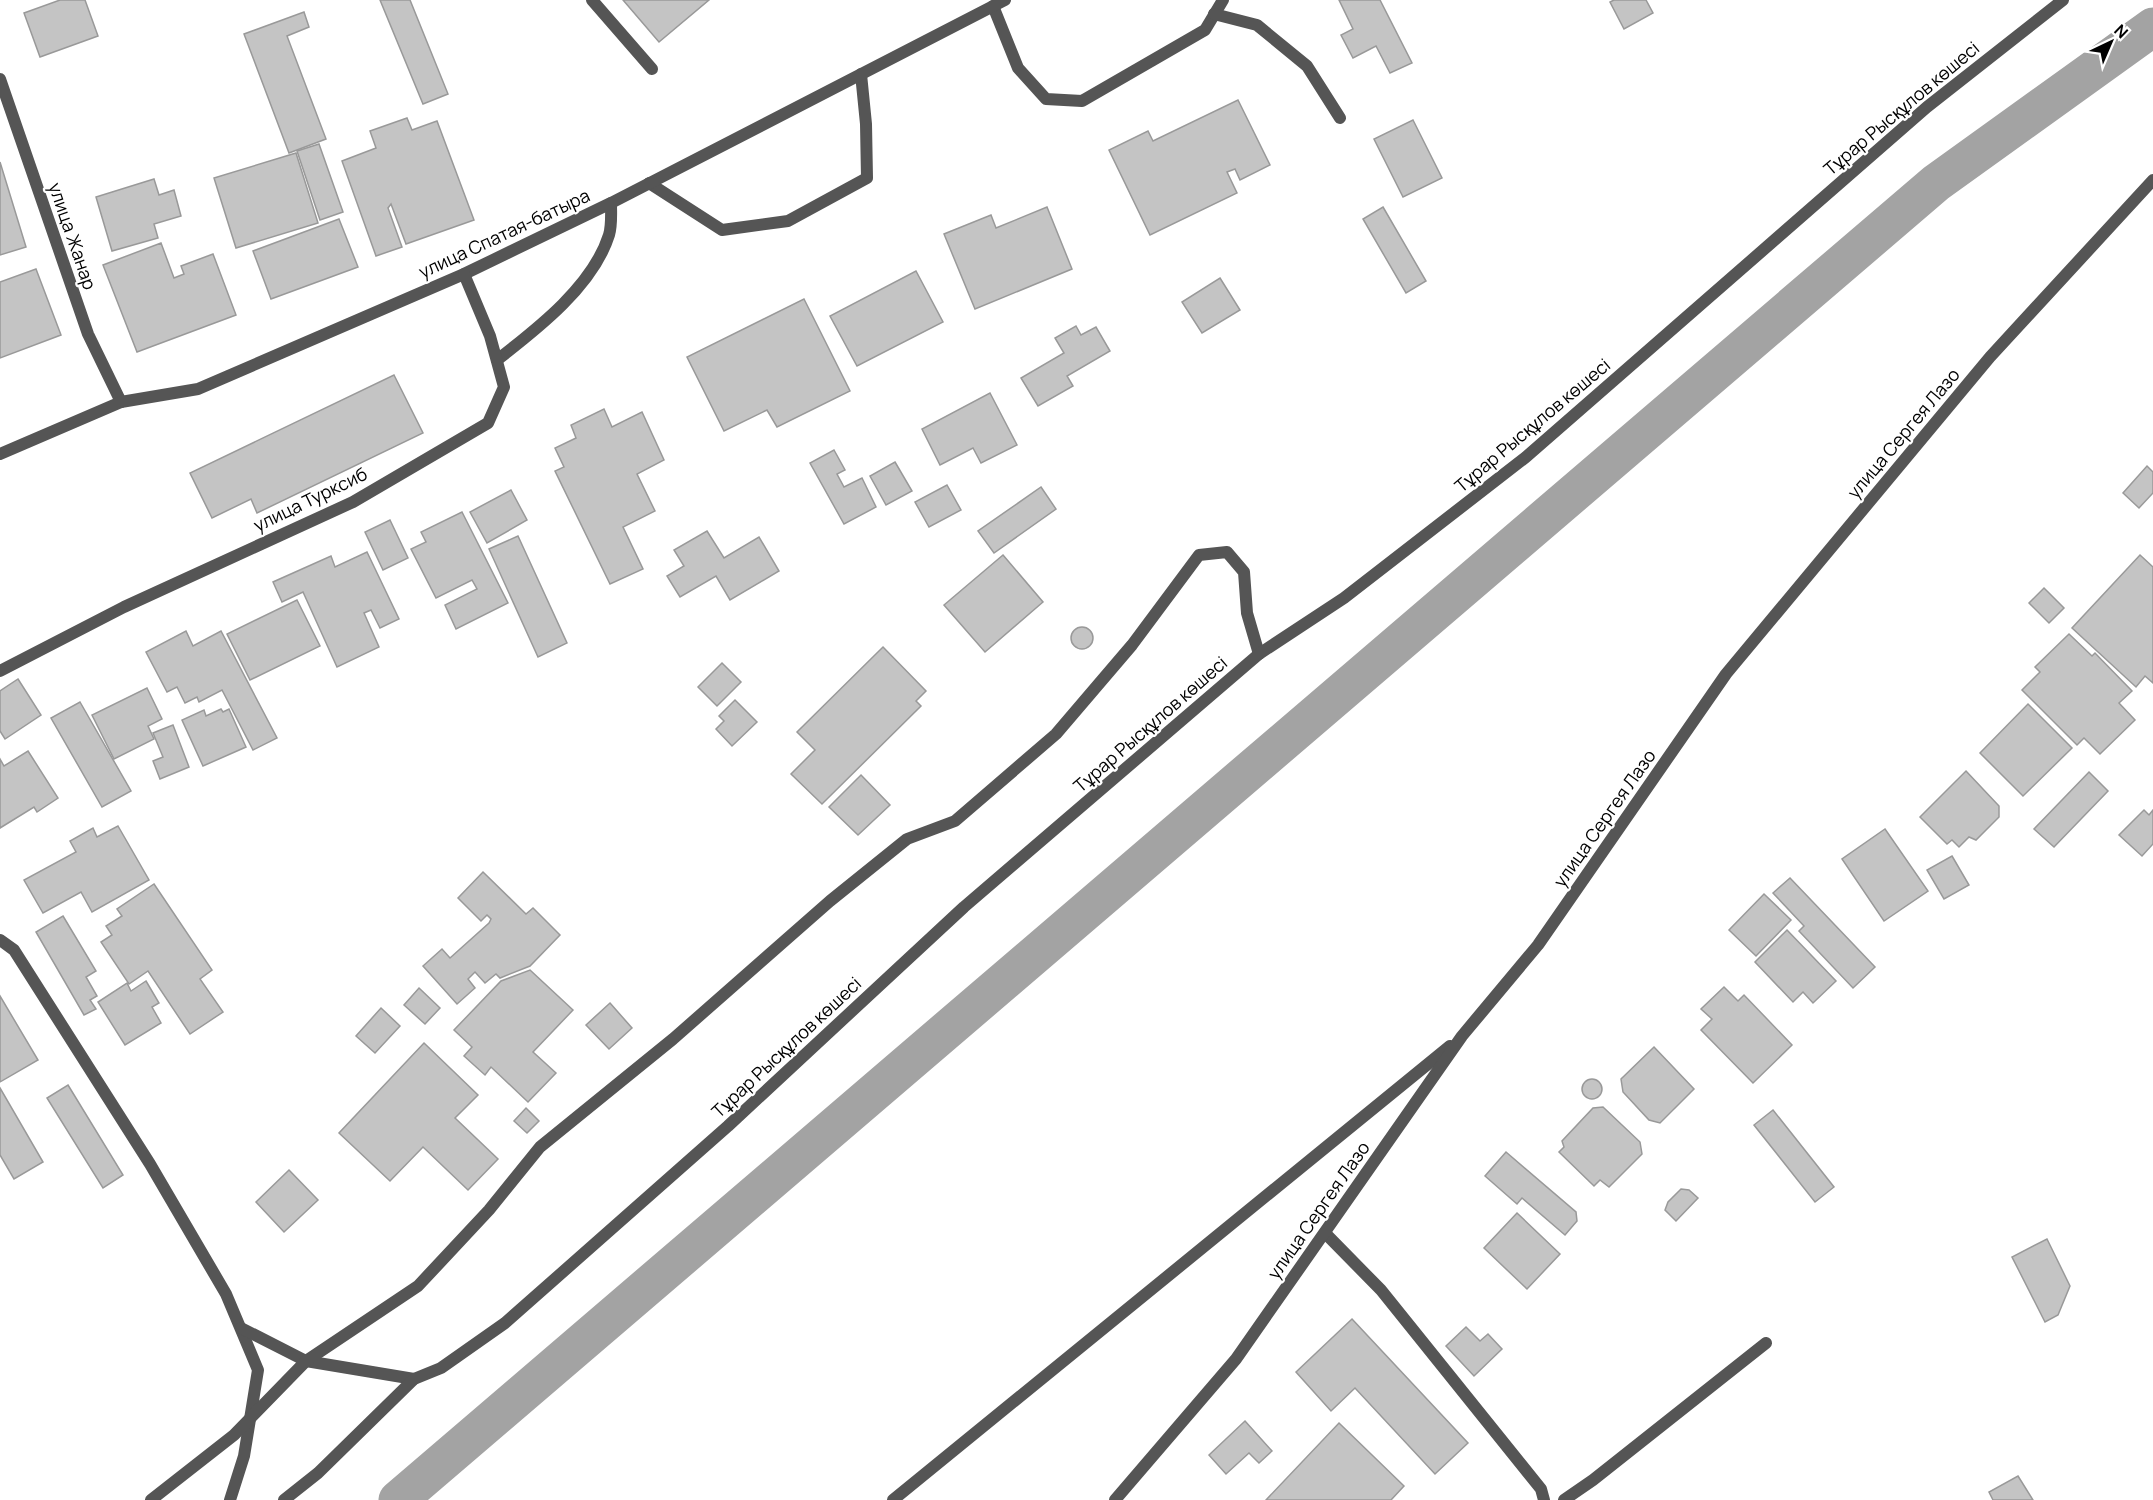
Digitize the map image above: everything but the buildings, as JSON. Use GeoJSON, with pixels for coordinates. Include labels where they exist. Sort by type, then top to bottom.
{"type":"FeatureCollection","features":[{"type":"Feature","properties":{"kind":"street"},"geometry":{"type":"LineString","coordinates":[[592,0],[652,69]]}},
{"type":"Feature","properties":{"kind":"street","name":"улица Спатая-батыра"},"geometry":{"type":"LineString","coordinates":[[0,454],[121,402],[198,389],[464,274],[611,203],[1005,0]]}},
{"type":"Feature","properties":{"kind":"street"},"geometry":{"type":"LineString","coordinates":[[993,6],[1018,68],[1046,99],[1082,101],[1205,30],[1223,0]]}},
{"type":"Feature","properties":{"kind":"street","name":"Тұрар Рысқұлов көшесі"},"geometry":{"type":"LineString","coordinates":[[284,1500],[318,1473],[414,1379],[441,1368],[505,1323],[728,1126],[964,907],[1259,654],[1344,598],[1526,457],[1927,107],[2062,0]]}},
{"type":"Feature","properties":{"kind":"street"},"geometry":{"type":"LineString","coordinates":[[1214,14],[1257,25],[1307,66],[1340,118]]}},
{"type":"Feature","properties":{"kind":"street"},"geometry":{"type":"LineString","coordinates":[[649,183],[722,230],[788,221],[867,178],[866,124],[861,74]]}},
{"type":"Feature","properties":{"kind":"street","name":"улица Жанар"},"geometry":{"type":"LineString","coordinates":[[0,79],[88,334],[121,402]]}},
{"type":"Feature","properties":{"kind":"street","name":"улица Сергея Лазо"},"geometry":{"type":"LineString","coordinates":[[1115,1500],[1236,1359],[1462,1036],[1538,945],[1726,674],[1990,357],[2153,180]]}},
{"type":"Feature","properties":{"kind":"street"},"geometry":{"type":"LineString","coordinates":[[497,360],[535,331],[568,298],[597,260],[610,233],[611,203]]}},
{"type":"Feature","properties":{"kind":"street","name":"улица Турксиб"},"geometry":{"type":"LineString","coordinates":[[0,671],[124,607],[353,502],[488,423],[504,387],[490,336],[464,274]]}},
{"type":"Feature","properties":{"kind":"street"},"geometry":{"type":"LineString","coordinates":[[152,1500],[248,1420],[306,1361],[418,1286],[489,1210],[540,1147],[673,1039],[830,901],[907,839],[955,821],[1056,734],[1132,645],[1199,555],[1227,552],[1244,572],[1247,613],[1259,654]]}},
{"type":"Feature","properties":{"kind":"street"},"geometry":{"type":"LineString","coordinates":[[0,940],[14,950],[150,1164],[226,1294],[241,1328],[258,1370],[248,1420],[244,1456],[230,1500]]}},
{"type":"Feature","properties":{"kind":"street"},"geometry":{"type":"LineString","coordinates":[[892,1500],[1462,1036]]}},
{"type":"Feature","properties":{"kind":"street"},"geometry":{"type":"LineString","coordinates":[[1325,1233],[1381,1290],[1540,1489],[1544,1500]]}},
{"type":"Feature","properties":{"kind":"street"},"geometry":{"type":"LineString","coordinates":[[241,1328],[306,1361],[414,1379]]}},
{"type":"Feature","properties":{"kind":"street"},"geometry":{"type":"LineString","coordinates":[[1564,1500],[1593,1480],[1766,1343]]}},
{"type":"Feature","properties":{"kind":"waterway"},"geometry":{"type":"LineString","coordinates":[[398,1500],[1936,183],[2153,27]]}}]}
